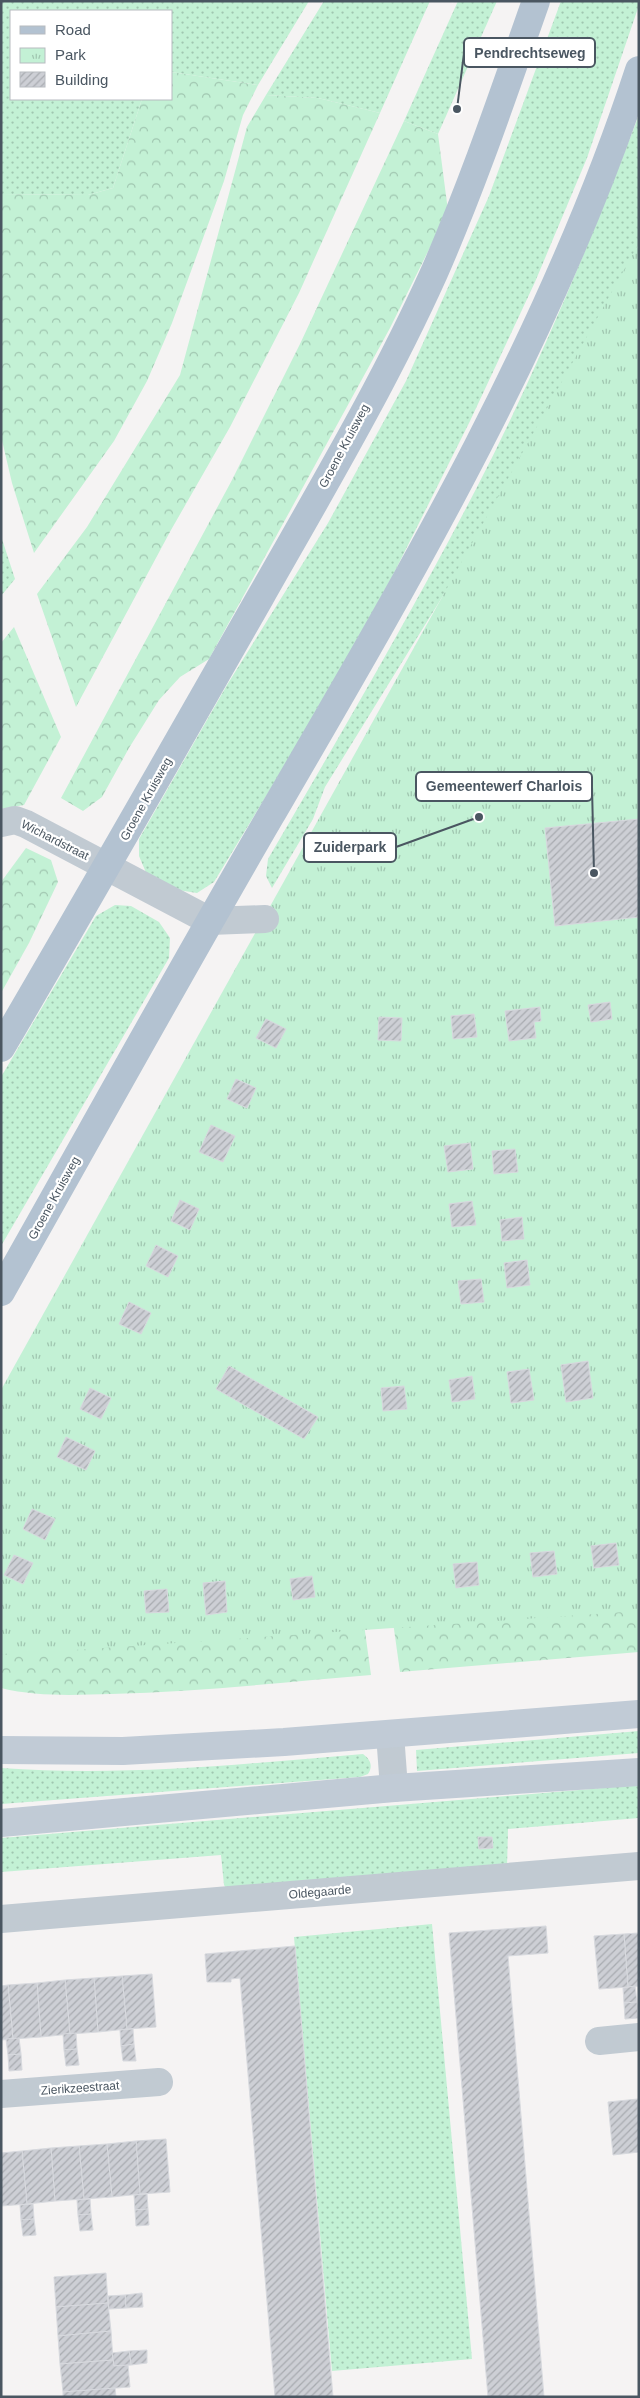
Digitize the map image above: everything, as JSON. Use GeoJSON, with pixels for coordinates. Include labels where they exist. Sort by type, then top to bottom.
{"type":"FeatureCollection","features":[{"type":"Feature","properties":{"kind":"main road","name":"Groene Kruisweg"},"geometry":{"type":"LineString","coordinates":[[1,1048],[106,869],[329,475],[408,327],[434,273],[469,188],[536,1]]}},
{"type":"Feature","properties":{"kind":"main road","name":"Groene Kruisweg"},"geometry":{"type":"LineString","coordinates":[[1,1292],[210,921],[406,583],[511,377],[570,252],[613,148],[639,70]]}},
{"type":"Feature","properties":{"kind":"main road"},"geometry":{"type":"LineString","coordinates":[[1,1750],[123,1751],[390,1734],[639,1714]]}},
{"type":"Feature","properties":{"kind":"main road"},"geometry":{"type":"LineString","coordinates":[[1,1823],[394,1788],[639,1772]]}},
{"type":"Feature","properties":{"kind":"street","name":"Wichardstraat"},"geometry":{"type":"LineString","coordinates":[[1,822],[15,820],[20,822],[87,855],[106,869]]}},
{"type":"Feature","properties":{"kind":"street"},"geometry":{"type":"LineString","coordinates":[[106,869],[210,921],[265,919]]}},
{"type":"Feature","properties":{"kind":"street"},"geometry":{"type":"LineString","coordinates":[[390,1734],[394,1788]]}},
{"type":"Feature","properties":{"kind":"street","name":"Oldegaarde"},"geometry":{"type":"LineString","coordinates":[[1,1918],[639,1866]]}},
{"type":"Feature","properties":{"kind":"street"},"geometry":{"type":"LineString","coordinates":[[599,2040],[639,2037]]}},
{"type":"Feature","properties":{"kind":"street","name":"Zierikzeestraat"},"geometry":{"type":"LineString","coordinates":[[1,2094],[159,2082]]}},
{"type":"Feature","properties":{"kind":"green space"},"geometry":{"type":"Polygon","coordinates":[[[1,1],[309,1],[258,85],[172,72],[172,10],[10,10],[10,100],[142,100],[113,188],[88,195],[1,194],[1,1]]]}},
{"type":"Feature","properties":{"kind":"green space"},"geometry":{"type":"Polygon","coordinates":[[[324,1],[430,1],[380,113],[318,98],[266,95],[324,1]]]}},
{"type":"Feature","properties":{"kind":"green space"},"geometry":{"type":"Polygon","coordinates":[[[458,1],[497,1],[438,134],[404,121],[458,1]]]}},
{"type":"Feature","properties":{"kind":"green space"},"geometry":{"type":"Polygon","coordinates":[[[561,1],[639,1],[639,5],[587,158],[535,282],[470,421],[393,575],[320,707],[214,882],[197,893],[178,890],[147,875],[139,856],[139,839],[227,685],[328,523],[406,381],[489,196],[561,1]]]}},
{"type":"Feature","properties":{"kind":"green space"},"geometry":{"type":"Polygon","coordinates":[[[172,72],[258,85],[243,115],[224,181],[172,323],[147,381],[114,441],[34,553],[12,483],[1,436],[1,194],[88,195],[113,188],[142,100],[172,100],[172,72]]]}},
{"type":"Feature","properties":{"kind":"green space"},"geometry":{"type":"Polygon","coordinates":[[[266,95],[318,98],[380,113],[299,293],[230,427],[171,530],[76,707],[37,594],[87,527],[180,375],[247,127],[266,95]]]}},
{"type":"Feature","properties":{"kind":"green space"},"geometry":{"type":"Polygon","coordinates":[[[639,115],[639,278],[325,787],[313,819],[272,888],[266,876],[268,859],[400,630],[498,445],[542,352],[602,210],[639,115]]]}},
{"type":"Feature","properties":{"kind":"green space"},"geometry":{"type":"Polygon","coordinates":[[[404,121],[438,134],[448,211],[390,328],[209,659],[180,677],[159,700],[129,748],[102,797],[83,811],[61,798],[232,480],[300,344],[404,121]]]}},
{"type":"Feature","properties":{"kind":"green space"},"geometry":{"type":"Polygon","coordinates":[[[639,243],[639,1611],[1,1655],[1,1390],[639,243]]]}},
{"type":"Feature","properties":{"kind":"green space"},"geometry":{"type":"Polygon","coordinates":[[[1,536],[15,579],[1,596],[1,536]]]}},
{"type":"Feature","properties":{"kind":"green space"},"geometry":{"type":"Polygon","coordinates":[[[14,627],[61,737],[24,805],[1,809],[1,643],[14,627]]]}},
{"type":"Feature","properties":{"kind":"green space"},"geometry":{"type":"Polygon","coordinates":[[[26,848],[51,860],[58,882],[29,943],[1,993],[1,882],[26,848]]]}},
{"type":"Feature","properties":{"kind":"green space"},"geometry":{"type":"Polygon","coordinates":[[[115,905],[131,906],[159,922],[170,938],[169,958],[1,1246],[1,1077],[96,916],[115,905]]]}},
{"type":"Feature","properties":{"kind":"green space"},"geometry":{"type":"Polygon","coordinates":[[[639,1584],[639,1652],[400,1672],[393,1622],[639,1584]]]}},
{"type":"Feature","properties":{"kind":"green space"},"geometry":{"type":"Polygon","coordinates":[[[364,1624],[371,1675],[144,1693],[56,1695],[28,1693],[1,1688],[1,1644],[364,1624]]]}},
{"type":"Feature","properties":{"kind":"green space"},"geometry":{"type":"Polygon","coordinates":[[[639,1731],[639,1753],[417,1771],[416,1750],[639,1731]]]}},
{"type":"Feature","properties":{"kind":"green space"},"geometry":{"type":"Polygon","coordinates":[[[363,1754],[371,1766],[368,1774],[360,1777],[1,1804],[1,1768],[92,1771],[137,1770],[363,1754]]]}},
{"type":"Feature","properties":{"kind":"green space"},"geometry":{"type":"Polygon","coordinates":[[[639,1785],[639,1818],[508,1829],[507,1867],[228,1891],[224,1885],[221,1855],[1,1872],[1,1838],[639,1785]]]}},
{"type":"Feature","properties":{"kind":"green space"},"geometry":{"type":"Polygon","coordinates":[[[432,1924],[472,2359],[332,2371],[294,1937],[432,1924]]]}},
{"type":"Feature","properties":{"kind":"building"},"geometry":{"type":"Polygon","coordinates":[[[639,819],[639,917],[555,926],[545,828],[639,819]]]}},
{"type":"Feature","properties":{"kind":"building"},"geometry":{"type":"Polygon","coordinates":[[[610,1002],[612,1019],[591,1022],[588,1005],[610,1002]]]}},
{"type":"Feature","properties":{"kind":"building"},"geometry":{"type":"Polygon","coordinates":[[[540,1007],[541,1021],[534,1022],[536,1038],[509,1041],[505,1011],[540,1007]]]}},
{"type":"Feature","properties":{"kind":"building"},"geometry":{"type":"Polygon","coordinates":[[[474,1014],[477,1037],[453,1039],[451,1016],[474,1014]]]}},
{"type":"Feature","properties":{"kind":"building"},"geometry":{"type":"Polygon","coordinates":[[[379,1017],[402,1018],[401,1041],[378,1040],[379,1017]]]}},
{"type":"Feature","properties":{"kind":"building"},"geometry":{"type":"Polygon","coordinates":[[[266,1019],[286,1029],[276,1048],[256,1038],[266,1019]]]}},
{"type":"Feature","properties":{"kind":"building"},"geometry":{"type":"Polygon","coordinates":[[[236,1079],[256,1088],[247,1108],[227,1099],[236,1079]]]}},
{"type":"Feature","properties":{"kind":"building"},"geometry":{"type":"Polygon","coordinates":[[[211,1125],[235,1136],[223,1162],[199,1152],[211,1125]]]}},
{"type":"Feature","properties":{"kind":"building"},"geometry":{"type":"Polygon","coordinates":[[[470,1143],[473,1169],[448,1172],[444,1146],[470,1143]]]}},
{"type":"Feature","properties":{"kind":"building"},"geometry":{"type":"Polygon","coordinates":[[[515,1149],[518,1172],[494,1174],[492,1151],[515,1149]]]}},
{"type":"Feature","properties":{"kind":"building"},"geometry":{"type":"Polygon","coordinates":[[[180,1200],[199,1209],[190,1230],[171,1221],[180,1200]]]}},
{"type":"Feature","properties":{"kind":"building"},"geometry":{"type":"Polygon","coordinates":[[[472,1201],[476,1225],[452,1227],[449,1204],[472,1201]]]}},
{"type":"Feature","properties":{"kind":"building"},"geometry":{"type":"Polygon","coordinates":[[[522,1217],[524,1239],[502,1241],[500,1220],[522,1217]]]}},
{"type":"Feature","properties":{"kind":"building"},"geometry":{"type":"Polygon","coordinates":[[[156,1245],[178,1256],[168,1277],[146,1266],[156,1245]]]}},
{"type":"Feature","properties":{"kind":"building"},"geometry":{"type":"Polygon","coordinates":[[[527,1260],[530,1285],[507,1288],[504,1263],[527,1260]]]}},
{"type":"Feature","properties":{"kind":"building"},"geometry":{"type":"Polygon","coordinates":[[[481,1279],[484,1302],[461,1304],[458,1281],[481,1279]]]}},
{"type":"Feature","properties":{"kind":"building"},"geometry":{"type":"Polygon","coordinates":[[[129,1302],[151,1313],[141,1334],[119,1324],[129,1302]]]}},
{"type":"Feature","properties":{"kind":"building"},"geometry":{"type":"Polygon","coordinates":[[[588,1361],[593,1398],[566,1402],[561,1365],[588,1361]]]}},
{"type":"Feature","properties":{"kind":"building"},"geometry":{"type":"Polygon","coordinates":[[[229,1366],[318,1417],[304,1439],[216,1389],[229,1366]]]}},
{"type":"Feature","properties":{"kind":"building"},"geometry":{"type":"Polygon","coordinates":[[[529,1369],[534,1400],[511,1403],[507,1372],[529,1369]]]}},
{"type":"Feature","properties":{"kind":"building"},"geometry":{"type":"Polygon","coordinates":[[[472,1376],[475,1399],[452,1402],[449,1380],[472,1376]]]}},
{"type":"Feature","properties":{"kind":"building"},"geometry":{"type":"Polygon","coordinates":[[[404,1386],[407,1409],[383,1411],[381,1388],[404,1386]]]}},
{"type":"Feature","properties":{"kind":"building"},"geometry":{"type":"Polygon","coordinates":[[[90,1388],[111,1398],[101,1419],[80,1409],[90,1388]]]}},
{"type":"Feature","properties":{"kind":"building"},"geometry":{"type":"Polygon","coordinates":[[[66,1437],[95,1451],[86,1470],[57,1457],[66,1437]]]}},
{"type":"Feature","properties":{"kind":"building"},"geometry":{"type":"Polygon","coordinates":[[[32,1509],[55,1519],[45,1540],[23,1529],[32,1509]]]}},
{"type":"Feature","properties":{"kind":"building"},"geometry":{"type":"Polygon","coordinates":[[[616,1543],[619,1565],[594,1568],[591,1546],[616,1543]]]}},
{"type":"Feature","properties":{"kind":"building"},"geometry":{"type":"Polygon","coordinates":[[[554,1551],[557,1574],[533,1577],[530,1553],[554,1551]]]}},
{"type":"Feature","properties":{"kind":"building"},"geometry":{"type":"Polygon","coordinates":[[[14,1555],[33,1563],[23,1584],[4,1575],[14,1555]]]}},
{"type":"Feature","properties":{"kind":"building"},"geometry":{"type":"Polygon","coordinates":[[[477,1562],[479,1585],[456,1588],[453,1564],[477,1562]]]}},
{"type":"Feature","properties":{"kind":"building"},"geometry":{"type":"Polygon","coordinates":[[[312,1576],[315,1597],[293,1600],[290,1579],[312,1576]]]}},
{"type":"Feature","properties":{"kind":"building"},"geometry":{"type":"Polygon","coordinates":[[[225,1581],[227,1612],[206,1615],[203,1583],[225,1581]]]}},
{"type":"Feature","properties":{"kind":"building"},"geometry":{"type":"Polygon","coordinates":[[[167,1589],[169,1612],[146,1613],[144,1591],[167,1589]]]}},
{"type":"Feature","properties":{"kind":"building"},"geometry":{"type":"Polygon","coordinates":[[[478,1837],[492,1837],[493,1848],[479,1849],[478,1837]]]}},
{"type":"Feature","properties":{"kind":"building"},"geometry":{"type":"Polygon","coordinates":[[[546,1926],[548,1953],[508,1956],[544,2397],[488,2397],[449,1933],[546,1926]]]}},
{"type":"Feature","properties":{"kind":"building"},"geometry":{"type":"Polygon","coordinates":[[[639,1933],[639,1986],[628,1987],[624,1934],[639,1933]]]}},
{"type":"Feature","properties":{"kind":"building"},"geometry":{"type":"Polygon","coordinates":[[[624,1934],[628,1987],[599,1989],[594,1936],[624,1934]]]}},
{"type":"Feature","properties":{"kind":"building"},"geometry":{"type":"Polygon","coordinates":[[[295,1946],[333,2397],[275,2397],[240,1978],[231,1979],[231,1982],[207,1982],[205,1954],[295,1946]]]}},
{"type":"Feature","properties":{"kind":"building"},"geometry":{"type":"Polygon","coordinates":[[[152,1974],[156,2027],[127,2029],[122,1976],[152,1974]]]}},
{"type":"Feature","properties":{"kind":"building"},"geometry":{"type":"Polygon","coordinates":[[[122,1976],[127,2029],[98,2032],[94,1978],[122,1976]]]}},
{"type":"Feature","properties":{"kind":"building"},"geometry":{"type":"Polygon","coordinates":[[[94,1978],[98,2032],[70,2034],[65,1980],[94,1978]]]}},
{"type":"Feature","properties":{"kind":"building"},"geometry":{"type":"Polygon","coordinates":[[[65,1980],[70,2034],[41,2037],[37,1983],[65,1980]]]}},
{"type":"Feature","properties":{"kind":"building"},"geometry":{"type":"Polygon","coordinates":[[[37,1983],[41,2037],[13,2039],[8,1985],[37,1983]]]}},
{"type":"Feature","properties":{"kind":"building"},"geometry":{"type":"Polygon","coordinates":[[[8,1985],[13,2039],[1,2040],[1,1986],[8,1985]]]}},
{"type":"Feature","properties":{"kind":"building"},"geometry":{"type":"Polygon","coordinates":[[[635,1986],[637,2002],[624,2003],[623,1988],[635,1986]]]}},
{"type":"Feature","properties":{"kind":"building"},"geometry":{"type":"Polygon","coordinates":[[[637,2002],[638,2018],[625,2019],[624,2003],[637,2002]]]}},
{"type":"Feature","properties":{"kind":"building"},"geometry":{"type":"Polygon","coordinates":[[[133,2029],[134,2044],[121,2046],[120,2030],[133,2029]]]}},
{"type":"Feature","properties":{"kind":"building"},"geometry":{"type":"Polygon","coordinates":[[[76,2033],[77,2049],[64,2050],[63,2034],[76,2033]]]}},
{"type":"Feature","properties":{"kind":"building"},"geometry":{"type":"Polygon","coordinates":[[[19,2038],[21,2054],[8,2055],[6,2039],[19,2038]]]}},
{"type":"Feature","properties":{"kind":"building"},"geometry":{"type":"Polygon","coordinates":[[[134,2044],[136,2061],[123,2061],[121,2046],[134,2044]]]}},
{"type":"Feature","properties":{"kind":"building"},"geometry":{"type":"Polygon","coordinates":[[[77,2049],[79,2065],[66,2066],[64,2050],[77,2049]]]}},
{"type":"Feature","properties":{"kind":"building"},"geometry":{"type":"Polygon","coordinates":[[[21,2054],[22,2070],[9,2071],[8,2055],[21,2054]]]}},
{"type":"Feature","properties":{"kind":"building"},"geometry":{"type":"Polygon","coordinates":[[[638,2099],[639,2152],[613,2155],[608,2102],[638,2099]]]}},
{"type":"Feature","properties":{"kind":"building"},"geometry":{"type":"Polygon","coordinates":[[[166,2139],[170,2192],[140,2194],[136,2141],[166,2139]]]}},
{"type":"Feature","properties":{"kind":"building"},"geometry":{"type":"Polygon","coordinates":[[[136,2141],[140,2194],[112,2197],[107,2144],[136,2141]]]}},
{"type":"Feature","properties":{"kind":"building"},"geometry":{"type":"Polygon","coordinates":[[[107,2144],[112,2197],[84,2199],[79,2146],[107,2144]]]}},
{"type":"Feature","properties":{"kind":"building"},"geometry":{"type":"Polygon","coordinates":[[[79,2146],[84,2199],[55,2201],[51,2148],[79,2146]]]}},
{"type":"Feature","properties":{"kind":"building"},"geometry":{"type":"Polygon","coordinates":[[[51,2148],[55,2201],[27,2204],[22,2151],[51,2148]]]}},
{"type":"Feature","properties":{"kind":"building"},"geometry":{"type":"Polygon","coordinates":[[[22,2151],[27,2204],[1,2206],[1,2153],[22,2151]]]}},
{"type":"Feature","properties":{"kind":"building"},"geometry":{"type":"Polygon","coordinates":[[[147,2194],[148,2209],[135,2210],[134,2195],[147,2194]]]}},
{"type":"Feature","properties":{"kind":"building"},"geometry":{"type":"Polygon","coordinates":[[[90,2199],[91,2214],[78,2215],[77,2200],[90,2199]]]}},
{"type":"Feature","properties":{"kind":"building"},"geometry":{"type":"Polygon","coordinates":[[[33,2204],[34,2219],[21,2220],[20,2205],[33,2204]]]}},
{"type":"Feature","properties":{"kind":"building"},"geometry":{"type":"Polygon","coordinates":[[[148,2209],[149,2225],[136,2226],[135,2210],[148,2209]]]}},
{"type":"Feature","properties":{"kind":"building"},"geometry":{"type":"Polygon","coordinates":[[[91,2214],[93,2230],[80,2231],[78,2215],[91,2214]]]}},
{"type":"Feature","properties":{"kind":"building"},"geometry":{"type":"Polygon","coordinates":[[[34,2219],[36,2235],[23,2236],[21,2220],[34,2219]]]}},
{"type":"Feature","properties":{"kind":"building"},"geometry":{"type":"Polygon","coordinates":[[[106,2273],[108,2303],[56,2307],[54,2277],[106,2273]]]}},
{"type":"Feature","properties":{"kind":"building"},"geometry":{"type":"Polygon","coordinates":[[[142,2293],[143,2307],[126,2308],[125,2295],[142,2293]]]}},
{"type":"Feature","properties":{"kind":"building"},"geometry":{"type":"Polygon","coordinates":[[[125,2295],[126,2308],[109,2309],[108,2296],[125,2295]]]}},
{"type":"Feature","properties":{"kind":"building"},"geometry":{"type":"Polygon","coordinates":[[[108,2303],[111,2331],[58,2336],[56,2307],[108,2303]]]}},
{"type":"Feature","properties":{"kind":"building"},"geometry":{"type":"Polygon","coordinates":[[[111,2331],[113,2360],[60,2364],[58,2336],[111,2331]]]}},
{"type":"Feature","properties":{"kind":"building"},"geometry":{"type":"Polygon","coordinates":[[[147,2350],[147,2363],[131,2365],[129,2351],[147,2350]]]}},
{"type":"Feature","properties":{"kind":"building"},"geometry":{"type":"Polygon","coordinates":[[[129,2351],[131,2365],[114,2366],[112,2353],[129,2351]]]}},
{"type":"Feature","properties":{"kind":"building"},"geometry":{"type":"Polygon","coordinates":[[[113,2360],[114,2366],[128,2365],[130,2387],[63,2392],[60,2364],[113,2360]]]}},
{"type":"Feature","properties":{"kind":"building"},"geometry":{"type":"Polygon","coordinates":[[[115,2388],[116,2397],[63,2397],[63,2392],[115,2388]]]}},
{"type":"Feature","properties":{"kind":"place","name":"Pendrechtseweg"},"geometry":{"type":"Point","coordinates":[457,109]}},
{"type":"Feature","properties":{"kind":"place","name":"Zuiderpark"},"geometry":{"type":"Point","coordinates":[479,817]}},
{"type":"Feature","properties":{"kind":"place","name":"Gemeentewerf Charlois"},"geometry":{"type":"Point","coordinates":[594,873]}}]}
